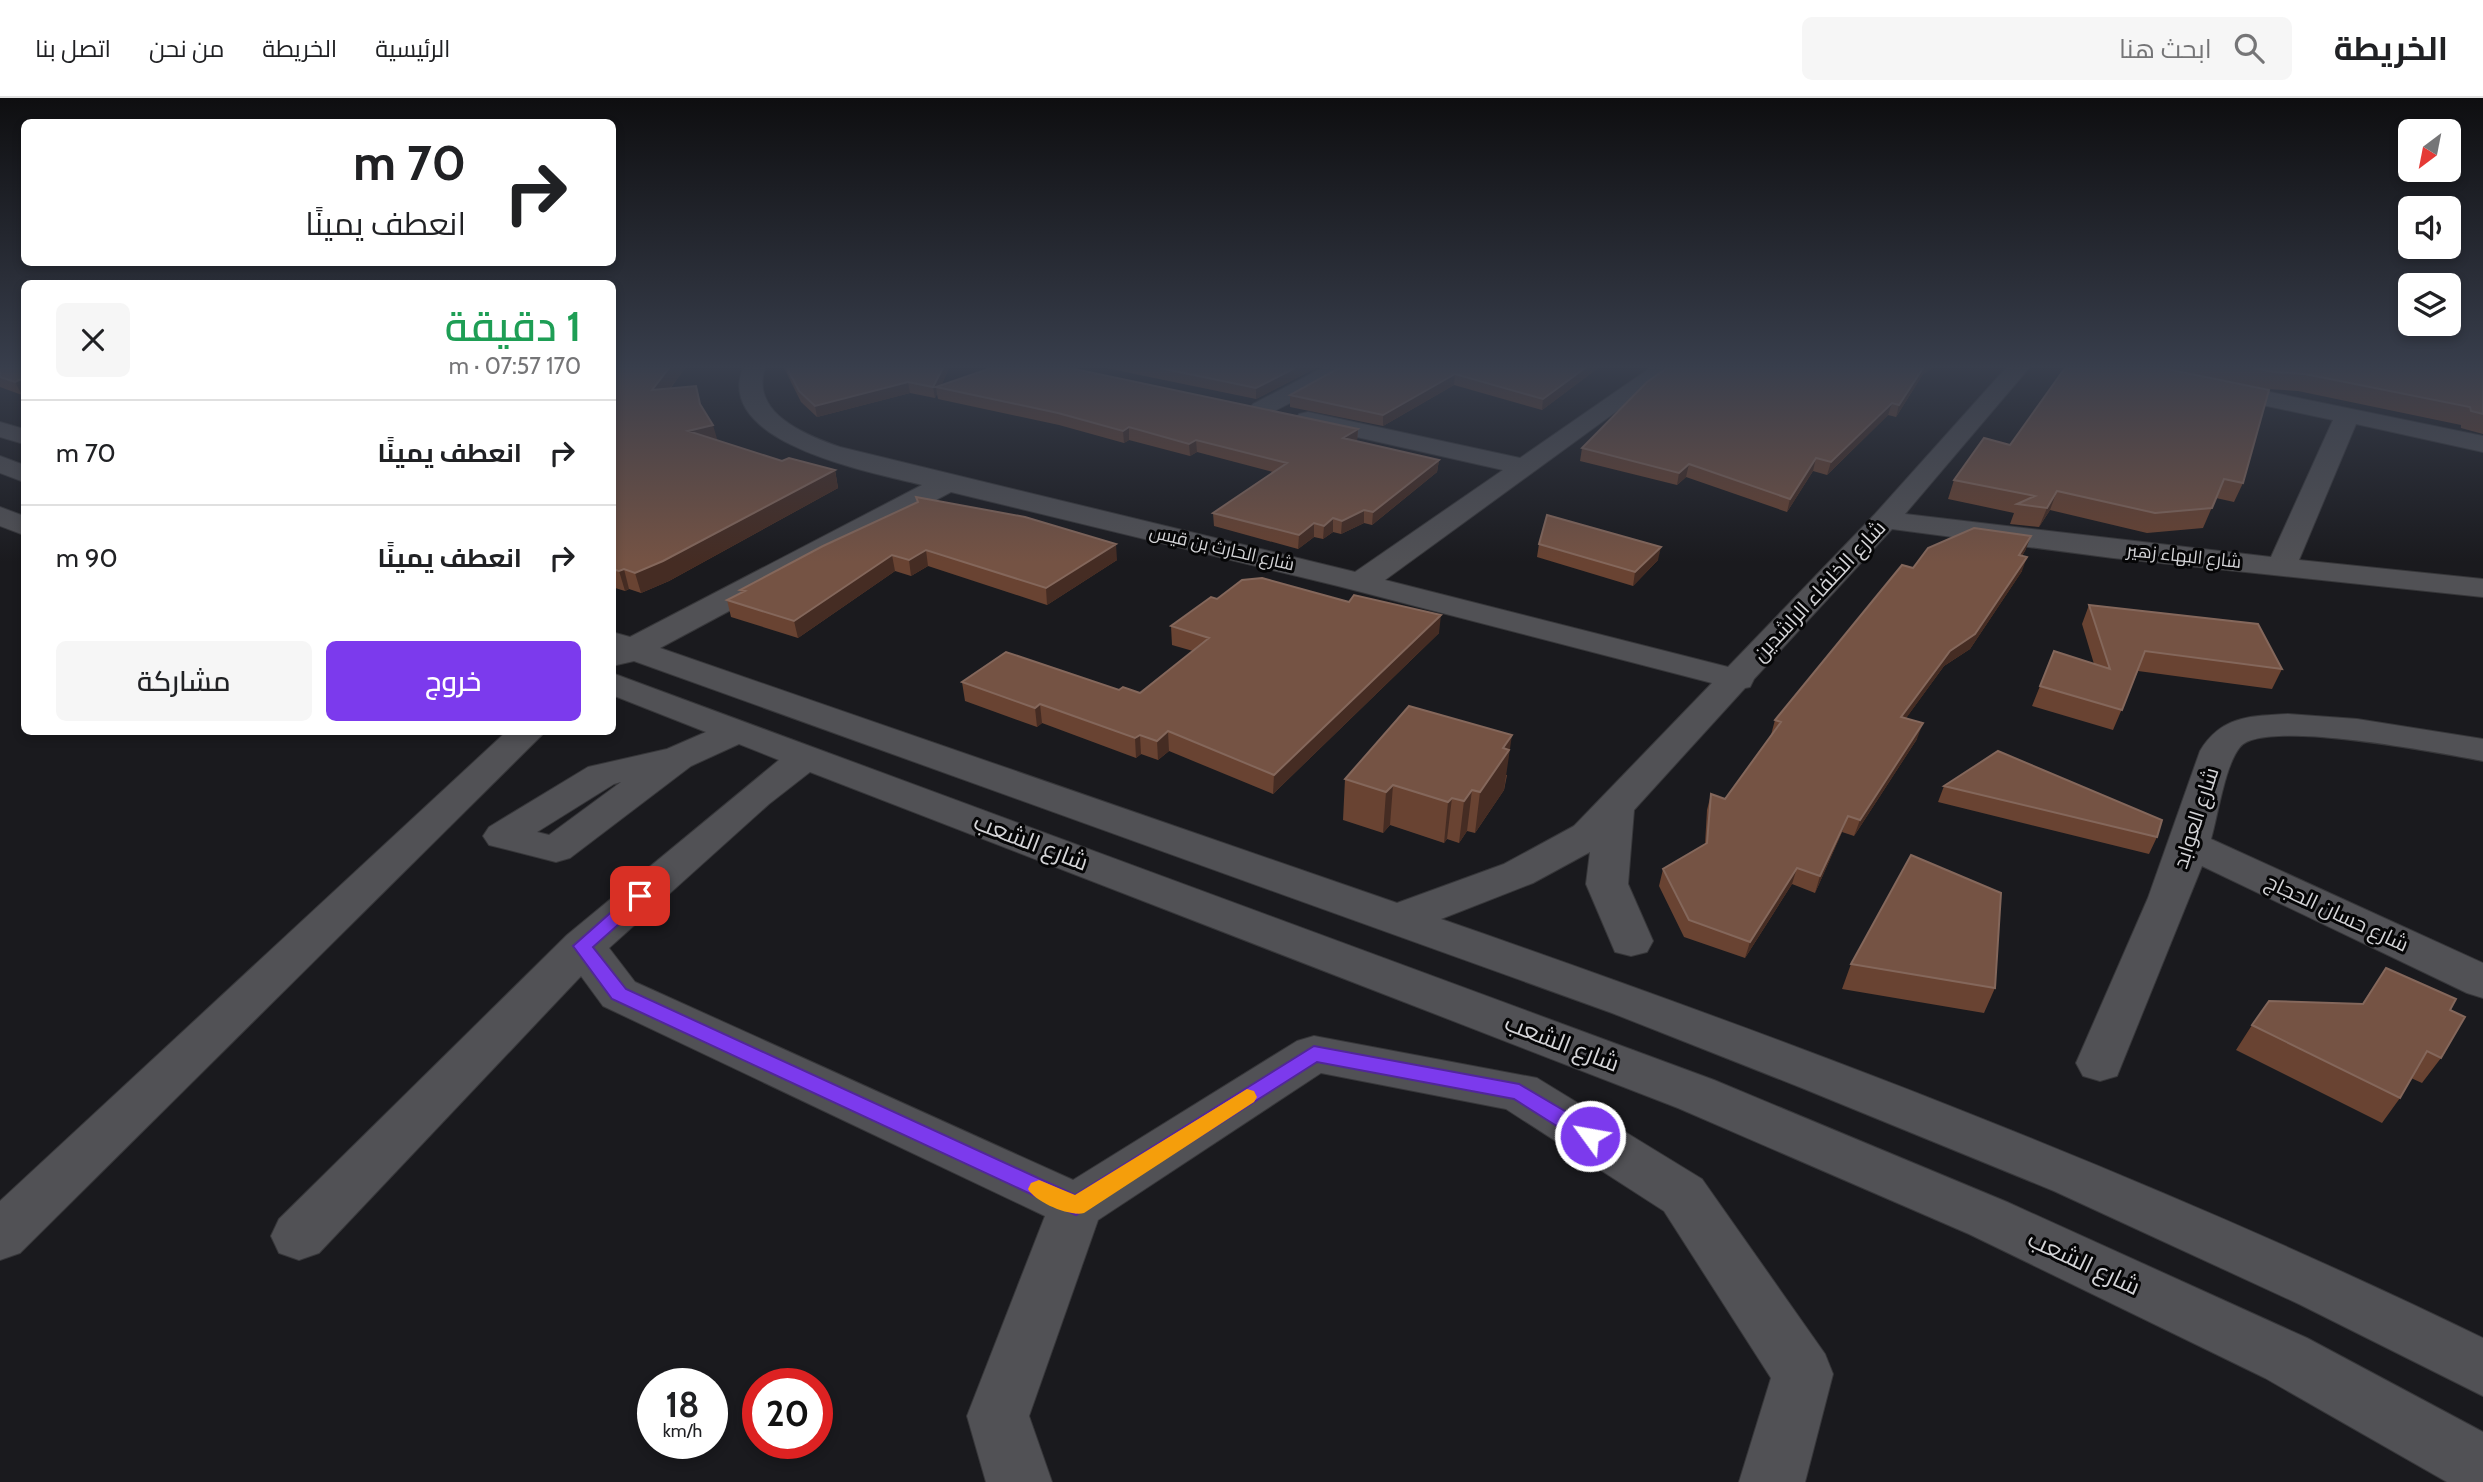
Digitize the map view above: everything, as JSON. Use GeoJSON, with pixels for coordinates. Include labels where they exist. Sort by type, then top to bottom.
{"type":"FeatureCollection","features":[{"type":"Feature","properties":{"kind":"street","name":"شارع الحارث بن قيس"},"geometry":{"type":"LineString","coordinates":[[786,433],[846,456],[946,483],[1363,581],[1738,680]]}},
{"type":"Feature","properties":{"kind":"street"},"geometry":{"type":"LineString","coordinates":[[1369,433],[1521,466]]}},
{"type":"Feature","properties":{"kind":"street"},"geometry":{"type":"LineString","coordinates":[[1363,581],[1570,433]]}},
{"type":"Feature","properties":{"kind":"street","name":"شارع الخلفاء الراشدين"},"geometry":{"type":"LineString","coordinates":[[1394,920],[1512,878],[1555,858],[1588,835],[1738,680],[1961,433]]}},
{"type":"Feature","properties":{"kind":"street"},"geometry":{"type":"LineString","coordinates":[[2281,567],[2340,433]]}},
{"type":"Feature","properties":{"kind":"street"},"geometry":{"type":"LineString","coordinates":[[2428,433],[2483,444]]}},
{"type":"Feature","properties":{"kind":"street"},"geometry":{"type":"LineString","coordinates":[[617,658],[946,483]]}},
{"type":"Feature","properties":{"kind":"street"},"geometry":{"type":"LineString","coordinates":[[0,515],[21,526]]}},
{"type":"Feature","properties":{"kind":"street","name":"شارع البهاء زهير"},"geometry":{"type":"LineString","coordinates":[[1885,520],[2483,588]]}},
{"type":"Feature","properties":{"kind":"street"},"geometry":{"type":"LineString","coordinates":[[0,547],[21,550]]}},
{"type":"Feature","properties":{"kind":"street","name":"شارع الشعب"},"geometry":{"type":"LineString","coordinates":[[617,658],[740,730],[806,757],[1696,1094],[1987,1218],[2286,1358],[2483,1467]]}},
{"type":"Feature","properties":{"kind":"street","name":"شارع الشعب"},"geometry":{"type":"LineString","coordinates":[[617,658],[1628,1001],[2073,1177],[2319,1286],[2483,1367]]}},
{"type":"Feature","properties":{"kind":"street","name":"شارع العوابد"},"geometry":{"type":"LineString","coordinates":[[2100,1063],[2190,845],[2218,751],[2233,733],[2255,727],[2293,725],[2351,730],[2483,750]]}},
{"type":"Feature","properties":{"kind":"street"},"geometry":{"type":"LineString","coordinates":[[678,758],[740,730]]}},
{"type":"Feature","properties":{"kind":"street"},"geometry":{"type":"LineString","coordinates":[[0,1236],[524,735]]}},
{"type":"Feature","properties":{"kind":"street"},"geometry":{"type":"LineString","coordinates":[[299,1236],[583,946],[755,796],[806,757]]}},
{"type":"Feature","properties":{"kind":"street"},"geometry":{"type":"LineString","coordinates":[[1614,809],[1607,884],[1631,941]]}},
{"type":"Feature","properties":{"kind":"street","name":"شارع حسان الحجاج"},"geometry":{"type":"LineString","coordinates":[[2190,845],[2483,982]]}},
{"type":"Feature","properties":{"kind":"street"},"geometry":{"type":"LineString","coordinates":[[583,946],[619,994],[1076,1206]]}},
{"type":"Feature","properties":{"kind":"street"},"geometry":{"type":"LineString","coordinates":[[1019,1482],[998,1416],[1076,1206],[1314,1054],[1519,1092],[1684,1195],[1803,1374],[1772,1482]]}},
{"type":"Feature","properties":{"kind":"building"},"geometry":{"type":"Polygon","coordinates":[[[616,433],[693,433],[782,461],[789,458],[835,470],[663,561],[635,573],[624,569],[616,570],[616,433]]]}},
{"type":"Feature","properties":{"kind":"building"},"geometry":{"type":"Polygon","coordinates":[[[1149,433],[1352,433],[1343,438],[1439,460],[1373,512],[1364,510],[1342,521],[1333,518],[1324,526],[1314,523],[1299,535],[1213,513],[1287,463],[1196,440],[1189,444],[1149,433]]]}},
{"type":"Feature","properties":{"kind":"building"},"geometry":{"type":"Polygon","coordinates":[[[1597,433],[1861,433],[1831,462],[1816,458],[1790,499],[1689,464],[1679,473],[1582,448],[1597,433]]]}},
{"type":"Feature","properties":{"kind":"building"},"geometry":{"type":"Polygon","coordinates":[[[2019,433],[2257,433],[2243,483],[2224,479],[2212,508],[2155,513],[2057,491],[2047,508],[2017,504],[2035,496],[1954,480],[1984,438],[2010,445],[2019,433]]]}},
{"type":"Feature","properties":{"kind":"building"},"geometry":{"type":"Polygon","coordinates":[[[916,497],[1025,517],[1116,544],[1046,588],[926,550],[909,560],[892,555],[794,621],[727,600],[745,591],[740,590],[823,546],[918,502],[916,497]]]}},
{"type":"Feature","properties":{"kind":"building"},"geometry":{"type":"Polygon","coordinates":[[[1547,515],[1661,547],[1635,572],[1539,544],[1547,515]]]}},
{"type":"Feature","properties":{"kind":"building"},"geometry":{"type":"Polygon","coordinates":[[[1974,528],[2031,536],[2019,555],[2027,557],[1975,634],[1950,651],[1901,717],[1923,723],[1860,820],[1848,816],[1820,876],[1797,868],[1750,942],[1689,920],[1663,869],[1707,843],[1711,794],[1725,799],[1781,722],[1775,720],[1902,565],[1913,568],[1928,548],[1974,528]]]}},
{"type":"Feature","properties":{"kind":"building"},"geometry":{"type":"Polygon","coordinates":[[[1262,578],[1349,602],[1354,595],[1441,615],[1274,775],[1168,731],[1157,741],[1140,735],[1135,738],[1040,704],[1035,708],[962,682],[1006,652],[1119,690],[1123,687],[1140,693],[1209,638],[1171,626],[1211,597],[1217,599],[1242,580],[1262,578]]]}},
{"type":"Feature","properties":{"kind":"building"},"geometry":{"type":"Polygon","coordinates":[[[2089,605],[2258,624],[2282,669],[2145,651],[2122,710],[2040,686],[2054,651],[2110,669],[2089,605]]]}},
{"type":"Feature","properties":{"kind":"building"},"geometry":{"type":"Polygon","coordinates":[[[1409,706],[1512,735],[1503,748],[1509,750],[1480,792],[1472,790],[1464,801],[1452,798],[1448,802],[1393,785],[1386,792],[1345,779],[1409,706]]]}},
{"type":"Feature","properties":{"kind":"building"},"geometry":{"type":"Polygon","coordinates":[[[1998,751],[2162,820],[2157,837],[1944,786],[1998,751]]]}},
{"type":"Feature","properties":{"kind":"building"},"geometry":{"type":"Polygon","coordinates":[[[1911,855],[2001,893],[1995,988],[1851,964],[1911,855]]]}},
{"type":"Feature","properties":{"kind":"building"},"geometry":{"type":"Polygon","coordinates":[[[2386,968],[2456,999],[2450,1010],[2465,1017],[2441,1058],[2427,1051],[2400,1098],[2252,1025],[2269,1001],[2363,1004],[2386,968]]]}},
{"type":"Feature","properties":{"kind":"slow traffic"},"geometry":{"type":"LineString","coordinates":[[1039,1189],[1076,1206],[1247,1097]]}},
{"type":"Feature","properties":{"kind":"route"},"geometry":{"type":"LineString","coordinates":[[640,896],[583,946],[619,994],[1076,1206],[1314,1054],[1519,1092],[1590,1136]]}}]}
